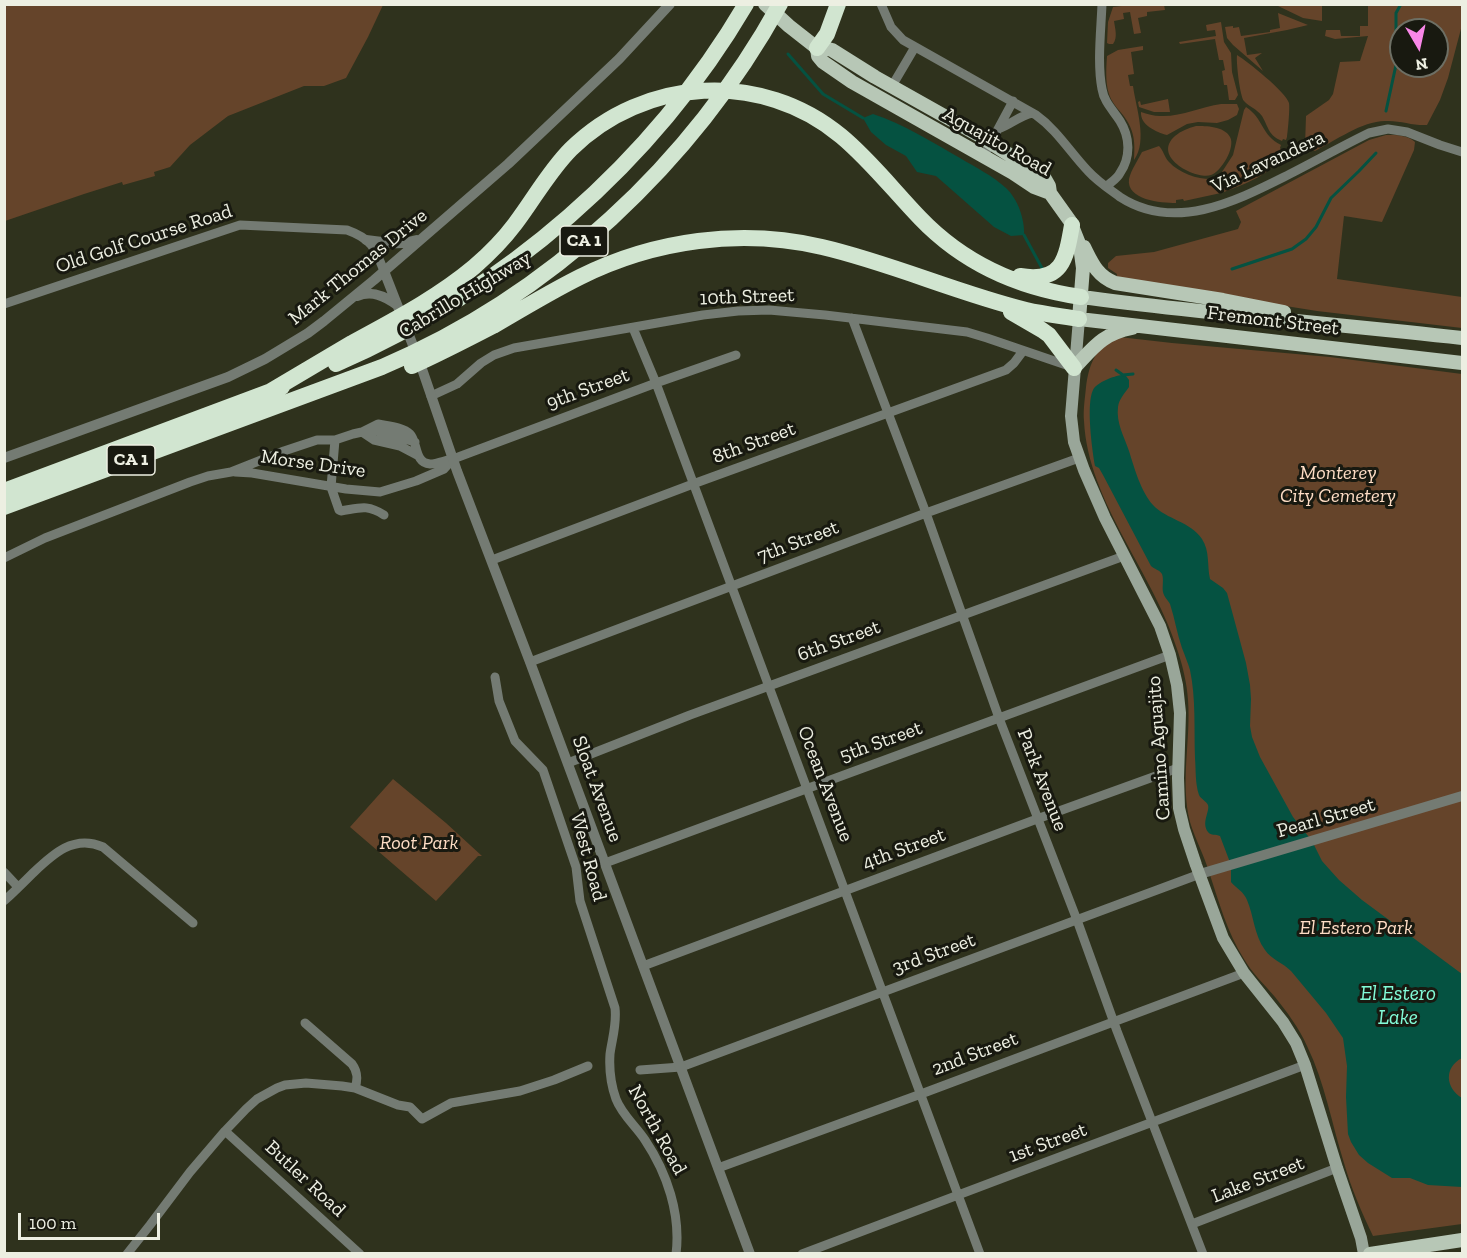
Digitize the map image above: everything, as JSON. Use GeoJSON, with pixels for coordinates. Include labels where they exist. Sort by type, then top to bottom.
{"type":"FeatureCollection","features":[{"type":"Feature","properties":{"kind":"highway","name":"Cabrillo Highway"},"geometry":{"type":"LineString","coordinates":[[7,502],[271,391],[421,312],[458,300],[492,277],[557,226],[617,171],[668,115],[716,51],[746,4]]}},
{"type":"Feature","properties":{"kind":"highway","name":"Cabrillo Highway"},"geometry":{"type":"LineString","coordinates":[[7,502],[324,389],[398,366],[435,349],[545,272],[624,206],[711,109],[744,63],[780,4]]}},
{"type":"Feature","properties":{"kind":"highway"},"geometry":{"type":"LineString","coordinates":[[817,48],[827,34],[838,4]]}},
{"type":"Feature","properties":{"kind":"highway"},"geometry":{"type":"LineString","coordinates":[[421,312],[495,247],[515,224],[562,158],[585,136],[611,118],[638,104],[668,95],[698,90],[726,90],[760,95],[790,105],[818,119],[851,144],[921,219],[969,259],[1023,284],[1081,297]]}},
{"type":"Feature","properties":{"kind":"highway"},"geometry":{"type":"LineString","coordinates":[[987,269],[1029,278],[1053,273],[1065,257],[1072,225]]}},
{"type":"Feature","properties":{"kind":"highway"},"geometry":{"type":"LineString","coordinates":[[435,349],[472,337],[598,268],[648,251],[719,239],[761,238],[802,243],[843,252],[1034,312],[1079,319]]}},
{"type":"Feature","properties":{"kind":"highway"},"geometry":{"type":"LineString","coordinates":[[984,297],[1046,333],[1074,368]]}},
{"type":"Feature","properties":{"kind":"main road"},"geometry":{"type":"LineString","coordinates":[[765,4],[817,48]]}},
{"type":"Feature","properties":{"kind":"main road","name":"Aguajito Road"},"geometry":{"type":"LineString","coordinates":[[817,48],[832,50],[991,143],[1036,172],[1044,179],[1050,193],[1034,187],[852,82],[823,62],[818,56],[817,48]]}},
{"type":"Feature","properties":{"kind":"main road","name":"Camino Aguajito"},"geometry":{"type":"LineString","coordinates":[[1050,193],[1072,225],[1083,261],[1071,422],[1074,442],[1105,518],[1160,626],[1170,655],[1181,725],[1178,795],[1182,819],[1223,938],[1244,973],[1283,1022],[1296,1043],[1365,1254]]}},
{"type":"Feature","properties":{"kind":"main road"},"geometry":{"type":"LineString","coordinates":[[1072,225],[1099,272],[1104,278],[1115,283],[1223,300],[1342,325]]}},
{"type":"Feature","properties":{"kind":"main road","name":"Fremont Street"},"geometry":{"type":"LineString","coordinates":[[1081,297],[1462,338]]}},
{"type":"Feature","properties":{"kind":"main road","name":"Fremont Street"},"geometry":{"type":"LineString","coordinates":[[1079,319],[1462,363]]}},
{"type":"Feature","properties":{"kind":"main road"},"geometry":{"type":"LineString","coordinates":[[1074,368],[1107,336],[1143,326]]}},
{"type":"Feature","properties":{"kind":"main road"},"geometry":{"type":"LineString","coordinates":[[1370,1254],[1462,1240]]}},
{"type":"Feature","properties":{"kind":"street","name":"Mark Thomas Drive"},"geometry":{"type":"LineString","coordinates":[[4,458],[246,369],[300,338],[384,271],[531,144],[626,52],[670,4]]}},
{"type":"Feature","properties":{"kind":"street","name":"Via Lavandera"},"geometry":{"type":"LineString","coordinates":[[881,4],[891,27],[903,40],[1013,101],[1046,122],[1090,173],[1129,201],[1149,209],[1191,212],[1220,206],[1312,163],[1369,133],[1381,130],[1396,129],[1462,152]]}},
{"type":"Feature","properties":{"kind":"street"},"geometry":{"type":"LineString","coordinates":[[1102,4],[1100,69],[1102,88],[1106,102],[1125,131],[1128,146],[1126,160],[1120,174],[1107,186]]}},
{"type":"Feature","properties":{"kind":"street"},"geometry":{"type":"LineString","coordinates":[[892,87],[915,47]]}},
{"type":"Feature","properties":{"kind":"street"},"geometry":{"type":"LineString","coordinates":[[983,157],[1013,101]]}},
{"type":"Feature","properties":{"kind":"street"},"geometry":{"type":"LineString","coordinates":[[998,129],[1007,126],[1020,116],[1032,113]]}},
{"type":"Feature","properties":{"kind":"street","name":"Old Golf Course Road"},"geometry":{"type":"LineString","coordinates":[[4,304],[240,225],[347,230],[366,240]]}},
{"type":"Feature","properties":{"kind":"street"},"geometry":{"type":"LineString","coordinates":[[366,240],[398,244],[423,238]]}},
{"type":"Feature","properties":{"kind":"street"},"geometry":{"type":"LineString","coordinates":[[366,240],[374,247],[397,305]]}},
{"type":"Feature","properties":{"kind":"street"},"geometry":{"type":"LineString","coordinates":[[351,298],[363,293],[374,294],[383,296],[397,305]]}},
{"type":"Feature","properties":{"kind":"street","name":"Sloat Avenue"},"geometry":{"type":"LineString","coordinates":[[397,305],[750,1254]]}},
{"type":"Feature","properties":{"kind":"street","name":"10th Street"},"geometry":{"type":"LineString","coordinates":[[431,396],[457,384],[481,363],[514,348],[738,311],[769,310],[967,332],[1074,368]]}},
{"type":"Feature","properties":{"kind":"street","name":"Park Avenue"},"geometry":{"type":"LineString","coordinates":[[852,318],[926,513],[999,718],[1203,1254]]}},
{"type":"Feature","properties":{"kind":"street","name":"Ocean Avenue"},"geometry":{"type":"LineString","coordinates":[[633,327],[656,383],[980,1254]]}},
{"type":"Feature","properties":{"kind":"street","name":"8th Street"},"geometry":{"type":"LineString","coordinates":[[492,560],[1006,370],[1023,351]]}},
{"type":"Feature","properties":{"kind":"street","name":"9th Street"},"geometry":{"type":"LineString","coordinates":[[453,459],[736,355]]}},
{"type":"Feature","properties":{"kind":"street"},"geometry":{"type":"LineString","coordinates":[[4,558],[45,538],[190,482],[231,472],[317,440],[335,440],[362,432],[378,424],[404,430],[410,434],[415,442],[417,455]]}},
{"type":"Feature","properties":{"kind":"street"},"geometry":{"type":"LineString","coordinates":[[362,432],[374,440],[400,446],[428,464],[453,459]]}},
{"type":"Feature","properties":{"kind":"street"},"geometry":{"type":"LineString","coordinates":[[335,440],[331,487],[339,510],[366,507],[384,515]]}},
{"type":"Feature","properties":{"kind":"street","name":"7th Street"},"geometry":{"type":"LineString","coordinates":[[530,662],[1079,458]]}},
{"type":"Feature","properties":{"kind":"street","name":"Morse Drive"},"geometry":{"type":"LineString","coordinates":[[231,472],[252,473],[331,487],[380,492],[444,469],[453,459]]}},
{"type":"Feature","properties":{"kind":"street","name":"6th Street"},"geometry":{"type":"LineString","coordinates":[[568,763],[690,715],[1124,556]]}},
{"type":"Feature","properties":{"kind":"street","name":"5th Street"},"geometry":{"type":"LineString","coordinates":[[605,863],[1170,655]]}},
{"type":"Feature","properties":{"kind":"street","name":"West Road"},"geometry":{"type":"LineString","coordinates":[[495,677],[499,701],[515,741],[543,770],[576,867],[579,901],[615,1008],[616,1021],[610,1058]]}},
{"type":"Feature","properties":{"kind":"street","name":"4th Street"},"geometry":{"type":"LineString","coordinates":[[643,966],[1178,768]]}},
{"type":"Feature","properties":{"kind":"street","name":"Pearl Street"},"geometry":{"type":"LineString","coordinates":[[1200,874],[1462,796]]}},
{"type":"Feature","properties":{"kind":"street"},"geometry":{"type":"LineString","coordinates":[[4,901],[64,847],[80,844],[97,845],[103,847],[193,923]]}},
{"type":"Feature","properties":{"kind":"street"},"geometry":{"type":"LineString","coordinates":[[4,872],[18,887]]}},
{"type":"Feature","properties":{"kind":"street","name":"3rd Street"},"geometry":{"type":"LineString","coordinates":[[640,1070],[681,1067],[1200,874]]}},
{"type":"Feature","properties":{"kind":"street","name":"2nd Street"},"geometry":{"type":"LineString","coordinates":[[718,1168],[1244,973]]}},
{"type":"Feature","properties":{"kind":"street"},"geometry":{"type":"LineString","coordinates":[[305,1023],[352,1064],[357,1076],[355,1088]]}},
{"type":"Feature","properties":{"kind":"street","name":"North Road"},"geometry":{"type":"LineString","coordinates":[[610,1058],[612,1085],[619,1106],[644,1139],[671,1195],[676,1223],[676,1254]]}},
{"type":"Feature","properties":{"kind":"street","name":"1st Street"},"geometry":{"type":"LineString","coordinates":[[802,1254],[1305,1065]]}},
{"type":"Feature","properties":{"kind":"street"},"geometry":{"type":"LineString","coordinates":[[127,1254],[190,1172],[225,1131],[257,1099],[277,1088],[306,1083],[355,1088],[398,1105],[410,1107],[422,1119],[451,1103],[520,1090],[554,1080],[588,1066]]}},
{"type":"Feature","properties":{"kind":"street","name":"Butler Road"},"geometry":{"type":"LineString","coordinates":[[225,1131],[360,1254]]}},
{"type":"Feature","properties":{"kind":"street","name":"Lake Street"},"geometry":{"type":"LineString","coordinates":[[1192,1224],[1337,1168]]}},
{"type":"Feature","properties":{"kind":"green space"},"geometry":{"type":"Polygon","coordinates":[[[4,5],[383,5],[346,78],[324,86],[304,86],[228,116],[190,145],[170,167],[154,172],[155,176],[123,185],[122,182],[5,221],[4,5]]]}},
{"type":"Feature","properties":{"kind":"green space"},"geometry":{"type":"Polygon","coordinates":[[[1164,5],[1165,10],[1147,12],[1147,16],[1138,18],[1141,33],[1134,34],[1130,12],[1123,13],[1124,19],[1114,21],[1115,42],[1107,43],[1108,22],[1113,7],[1164,5]]]}},
{"type":"Feature","properties":{"kind":"green space"},"geometry":{"type":"Polygon","coordinates":[[[1276,5],[1322,5],[1322,21],[1303,18],[1276,5]]]}},
{"type":"Feature","properties":{"kind":"green space"},"geometry":{"type":"Polygon","coordinates":[[[1368,5],[1462,5],[1462,25],[1449,74],[1449,18],[1389,18],[1389,78],[1448,78],[1427,125],[1391,121],[1367,124],[1315,151],[1305,146],[1306,116],[1329,100],[1333,94],[1340,62],[1360,61],[1368,36],[1335,39],[1325,36],[1326,30],[1340,30],[1341,36],[1360,36],[1360,26],[1368,26],[1368,5]]]}},
{"type":"Feature","properties":{"kind":"green space"},"geometry":{"type":"Polygon","coordinates":[[[1278,13],[1308,25],[1244,38],[1247,55],[1262,53],[1255,58],[1263,71],[1233,45],[1227,38],[1225,27],[1239,27],[1241,36],[1270,32],[1270,30],[1280,28],[1278,13]]]}},
{"type":"Feature","properties":{"kind":"green space"},"geometry":{"type":"Polygon","coordinates":[[[1221,22],[1224,42],[1231,53],[1232,72],[1238,95],[1235,100],[1229,100],[1227,85],[1224,85],[1222,71],[1225,70],[1223,60],[1219,60],[1215,39],[1180,44],[1179,42],[1216,36],[1215,30],[1207,31],[1206,25],[1221,22]]]}},
{"type":"Feature","properties":{"kind":"green space"},"geometry":{"type":"Polygon","coordinates":[[[1143,46],[1143,50],[1131,52],[1134,74],[1128,75],[1130,86],[1133,86],[1141,134],[1134,160],[1132,132],[1109,94],[1106,73],[1107,56],[1118,50],[1143,46]]]}},
{"type":"Feature","properties":{"kind":"green space"},"geometry":{"type":"Polygon","coordinates":[[[1237,55],[1266,77],[1289,103],[1286,140],[1282,141],[1274,136],[1262,116],[1244,101],[1237,55]]]}},
{"type":"Feature","properties":{"kind":"green space"},"geometry":{"type":"Polygon","coordinates":[[[1168,99],[1170,112],[1154,112],[1139,107],[1138,102],[1140,101],[1141,105],[1168,99]]]}},
{"type":"Feature","properties":{"kind":"green space"},"geometry":{"type":"Polygon","coordinates":[[[1221,104],[1237,104],[1239,109],[1237,115],[1217,123],[1187,124],[1167,135],[1150,127],[1141,117],[1141,112],[1155,116],[1168,116],[1221,104]]]}},
{"type":"Feature","properties":{"kind":"green space"},"geometry":{"type":"Polygon","coordinates":[[[1246,107],[1270,137],[1281,145],[1283,153],[1265,173],[1250,182],[1224,192],[1220,175],[1233,155],[1246,107]]]}},
{"type":"Feature","properties":{"kind":"green space"},"geometry":{"type":"Polygon","coordinates":[[[1196,126],[1219,129],[1230,137],[1231,147],[1226,159],[1211,175],[1204,176],[1187,170],[1178,165],[1168,152],[1169,144],[1175,136],[1196,126]]]}},
{"type":"Feature","properties":{"kind":"green space"},"geometry":{"type":"Polygon","coordinates":[[[1386,135],[1409,138],[1415,142],[1414,150],[1382,222],[1344,216],[1337,279],[1462,297],[1462,328],[1317,311],[1116,279],[1117,274],[1108,268],[1108,263],[1116,256],[1154,252],[1238,229],[1241,222],[1236,211],[1369,140],[1386,135]]]}},
{"type":"Feature","properties":{"kind":"green space"},"geometry":{"type":"Polygon","coordinates":[[[1159,146],[1167,160],[1179,170],[1190,175],[1214,179],[1221,193],[1184,201],[1183,199],[1176,200],[1176,203],[1146,199],[1133,192],[1129,179],[1142,152],[1159,146]]]}},
{"type":"Feature","properties":{"kind":"green space"},"geometry":{"type":"Polygon","coordinates":[[[1119,337],[1330,357],[1462,374],[1462,1224],[1373,1236],[1350,1182],[1323,1089],[1307,1046],[1288,1014],[1247,964],[1224,917],[1192,828],[1187,807],[1189,715],[1186,682],[1180,658],[1168,623],[1109,510],[1088,451],[1084,413],[1089,371],[1099,350],[1119,337]]]}},
{"type":"Feature","properties":{"kind":"green space","name":"Root Park"},"geometry":{"type":"Polygon","coordinates":[[[393,779],[482,856],[478,856],[436,901],[350,827],[393,779]]]}},
{"type":"Feature","properties":{"kind":"water"},"geometry":{"type":"Polygon","coordinates":[[[873,114],[917,134],[1001,184],[1017,204],[1022,216],[1024,235],[1011,236],[994,227],[936,176],[917,172],[906,156],[886,145],[871,132],[863,118],[873,114]]]}},
{"type":"Feature","properties":{"kind":"water","name":"El Estero Lake"},"geometry":{"type":"Polygon","coordinates":[[[1122,375],[1129,380],[1129,387],[1119,404],[1118,419],[1138,479],[1153,505],[1191,528],[1205,544],[1210,579],[1227,593],[1246,663],[1250,685],[1252,737],[1260,757],[1293,817],[1312,841],[1322,861],[1339,880],[1362,900],[1462,974],[1462,1058],[1452,1067],[1449,1078],[1452,1089],[1462,1098],[1462,1187],[1428,1185],[1410,1178],[1392,1178],[1359,1155],[1348,1134],[1347,1066],[1343,1038],[1326,1013],[1291,971],[1265,950],[1246,897],[1231,882],[1231,865],[1220,836],[1211,834],[1206,828],[1208,805],[1199,795],[1196,781],[1192,681],[1170,604],[1163,592],[1162,574],[1151,566],[1103,475],[1095,466],[1090,427],[1093,390],[1098,384],[1122,375]]]}},
{"type":"Feature","properties":{"kind":"waterway"},"geometry":{"type":"LineString","coordinates":[[1386,111],[1396,65],[1396,13],[1401,4]]}},
{"type":"Feature","properties":{"kind":"waterway"},"geometry":{"type":"LineString","coordinates":[[788,54],[823,94],[863,118]]}},
{"type":"Feature","properties":{"kind":"waterway"},"geometry":{"type":"LineString","coordinates":[[1232,269],[1292,249],[1306,239],[1316,227],[1331,198],[1376,153]]}},
{"type":"Feature","properties":{"kind":"waterway"},"geometry":{"type":"LineString","coordinates":[[1024,235],[1043,270]]}},
{"type":"Feature","properties":{"kind":"waterway"},"geometry":{"type":"LineString","coordinates":[[1116,370],[1123,375],[1133,374]]}},
{"type":"Feature","properties":{"kind":"park label","name":"Monterey City Cemetery"},"geometry":{"type":"Point","coordinates":[1338,484]}},
{"type":"Feature","properties":{"kind":"park label","name":"El Estero Park"},"geometry":{"type":"Point","coordinates":[1356,928]}}]}
